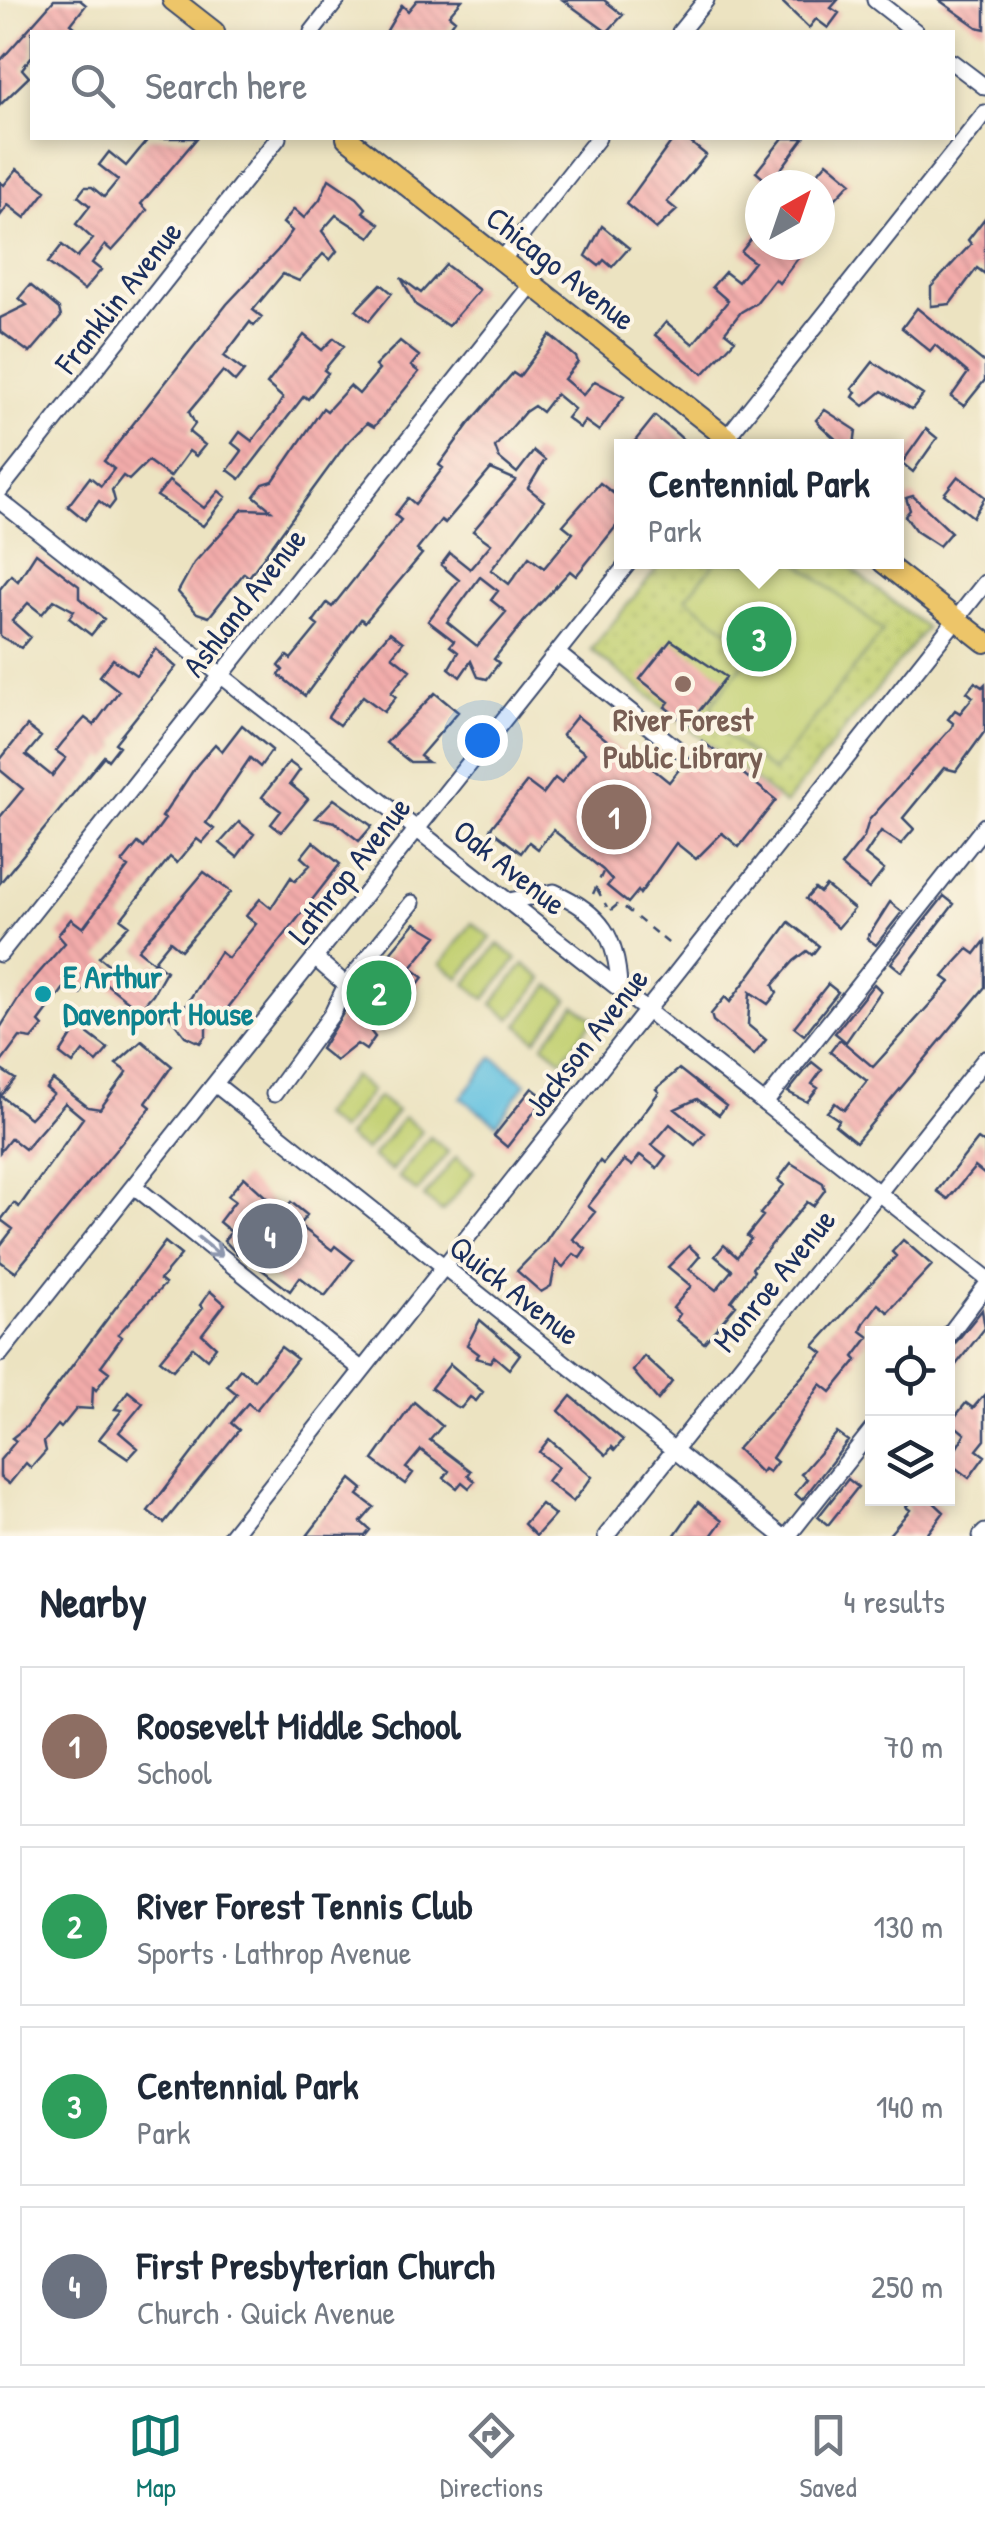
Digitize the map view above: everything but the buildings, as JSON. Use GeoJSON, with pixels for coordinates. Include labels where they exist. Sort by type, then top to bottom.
{"type":"FeatureCollection","features":[{"type":"Feature","properties":{"kind":"main road"},"geometry":{"type":"LineString","coordinates":[[173,0],[211,30]]}},
{"type":"Feature","properties":{"kind":"main road","name":"Chicago Avenue"},"geometry":{"type":"LineString","coordinates":[[350,140],[722,439]]}},
{"type":"Feature","properties":{"kind":"main road"},"geometry":{"type":"LineString","coordinates":[[892,569],[985,642]]}},
{"type":"Feature","properties":{"kind":"street"},"geometry":{"type":"LineString","coordinates":[[314,30],[337,0]]}},
{"type":"Feature","properties":{"kind":"street"},"geometry":{"type":"LineString","coordinates":[[682,30],[706,0]]}},
{"type":"Feature","properties":{"kind":"street"},"geometry":{"type":"LineString","coordinates":[[875,0],[913,30]]}},
{"type":"Feature","properties":{"kind":"street"},"geometry":{"type":"LineString","coordinates":[[955,64],[985,87]]}},
{"type":"Feature","properties":{"kind":"street"},"geometry":{"type":"LineString","coordinates":[[732,439],[985,113]]}},
{"type":"Feature","properties":{"kind":"street","name":"Franklin Avenue"},"geometry":{"type":"LineString","coordinates":[[0,490],[276,140]]}},
{"type":"Feature","properties":{"kind":"street"},"geometry":{"type":"LineString","coordinates":[[502,260],[596,140]]}},
{"type":"Feature","properties":{"kind":"street","name":"Ashland Avenue"},"geometry":{"type":"LineString","coordinates":[[0,954],[532,284]]}},
{"type":"Feature","properties":{"kind":"street","name":"Oak Avenue"},"geometry":{"type":"LineString","coordinates":[[0,501],[985,1276]]}},
{"type":"Feature","properties":{"kind":"street","name":"Lathrop Avenue"},"geometry":{"type":"LineString","coordinates":[[0,1354],[623,569]]}},
{"type":"Feature","properties":{"kind":"street","name":"Jackson Avenue"},"geometry":{"type":"LineString","coordinates":[[231,1536],[985,583]]}},
{"type":"Feature","properties":{"kind":"street"},"geometry":{"type":"LineString","coordinates":[[556,653],[677,749]]}},
{"type":"Feature","properties":{"kind":"street"},"geometry":{"type":"LineString","coordinates":[[765,1103],[985,826]]}},
{"type":"Feature","properties":{"kind":"street"},"geometry":{"type":"LineString","coordinates":[[509,900],[554,892],[581,909],[614,942],[619,987]]}},
{"type":"Feature","properties":{"kind":"street"},"geometry":{"type":"LineString","coordinates":[[274,1094],[332,1014],[346,985],[412,903]]}},
{"type":"Feature","properties":{"kind":"street"},"geometry":{"type":"LineString","coordinates":[[315,958],[346,985]]}},
{"type":"Feature","properties":{"kind":"street","name":"Monroe Avenue"},"geometry":{"type":"LineString","coordinates":[[606,1536],[985,1059]]}},
{"type":"Feature","properties":{"kind":"street","name":"Quick Avenue"},"geometry":{"type":"LineString","coordinates":[[215,1084],[442,1268],[786,1536]]}},
{"type":"Feature","properties":{"kind":"street"},"geometry":{"type":"LineString","coordinates":[[134,1186],[362,1370]]}},
{"type":"Feature","properties":{"kind":"street"},"geometry":{"type":"LineString","coordinates":[[955,1327],[985,1288]]}},
{"type":"Feature","properties":{"kind":"street"},"geometry":{"type":"LineString","coordinates":[[786,1536],[865,1439]]}},
{"type":"Feature","properties":{"kind":"path"},"geometry":{"type":"LineString","coordinates":[[597,889],[673,947]]}},
{"type":"Feature","properties":{"kind":"path"},"geometry":{"type":"LineString","coordinates":[[605,896],[607,916],[618,906]]}},
{"type":"Feature","properties":{"kind":"green space"},"geometry":{"type":"Polygon","coordinates":[[[656,569],[852,569],[926,628],[785,804],[591,650],[656,569]]]}},
{"type":"Feature","properties":{"kind":"green space"},"geometry":{"type":"Polygon","coordinates":[[[710,569],[806,569],[883,631],[773,772],[714,725],[712,704],[754,650],[686,598],[710,569]]]}},
{"type":"Feature","properties":{"kind":"green space"},"geometry":{"type":"Polygon","coordinates":[[[472,923],[491,938],[459,978],[441,964],[472,923]]]}},
{"type":"Feature","properties":{"kind":"green space"},"geometry":{"type":"Polygon","coordinates":[[[498,944],[517,959],[485,999],[466,984],[498,944]]]}},
{"type":"Feature","properties":{"kind":"green space"},"geometry":{"type":"Polygon","coordinates":[[[524,964],[543,979],[511,1019],[492,1004],[524,964]]]}},
{"type":"Feature","properties":{"kind":"green space"},"geometry":{"type":"Polygon","coordinates":[[[550,985],[568,999],[536,1040],[518,1025],[550,985]]]}},
{"type":"Feature","properties":{"kind":"green space"},"geometry":{"type":"Polygon","coordinates":[[[575,1005],[594,1019],[562,1060],[543,1045],[575,1005]]]}},
{"type":"Feature","properties":{"kind":"green space"},"geometry":{"type":"Polygon","coordinates":[[[353,1076],[371,1091],[340,1131],[321,1116],[353,1076]]]}},
{"type":"Feature","properties":{"kind":"green space"},"geometry":{"type":"Polygon","coordinates":[[[378,1097],[397,1111],[365,1151],[347,1137],[378,1097]]]}},
{"type":"Feature","properties":{"kind":"green space"},"geometry":{"type":"Polygon","coordinates":[[[404,1117],[422,1131],[391,1171],[372,1157],[404,1117]]]}},
{"type":"Feature","properties":{"kind":"green space"},"geometry":{"type":"Polygon","coordinates":[[[430,1137],[448,1152],[417,1192],[398,1177],[430,1137]]]}},
{"type":"Feature","properties":{"kind":"green space"},"geometry":{"type":"Polygon","coordinates":[[[456,1157],[474,1172],[442,1212],[424,1197],[456,1157]]]}},
{"type":"Feature","properties":{"kind":"water"},"geometry":{"type":"Polygon","coordinates":[[[493,1057],[526,1083],[497,1124],[461,1098],[493,1057]]]}},
{"type":"Feature","properties":{"kind":"place","name":"Centennial Park"},"geometry":{"type":"Point","coordinates":[759,639]}},
{"type":"Feature","properties":{"kind":"place","name":"River Forest Public Library"},"geometry":{"type":"Point","coordinates":[683,684]}},
{"type":"Feature","properties":{"kind":"place","name":"Roosevelt Middle School"},"geometry":{"type":"Point","coordinates":[614,817]}},
{"type":"Feature","properties":{"kind":"place","name":"River Forest Tennis Club"},"geometry":{"type":"Point","coordinates":[379,993]}},
{"type":"Feature","properties":{"kind":"place","name":"E Arthur Davenport House"},"geometry":{"type":"Point","coordinates":[43,994]}},
{"type":"Feature","properties":{"kind":"place","name":"First Presbyterian Church"},"geometry":{"type":"Point","coordinates":[270,1236]}}]}
